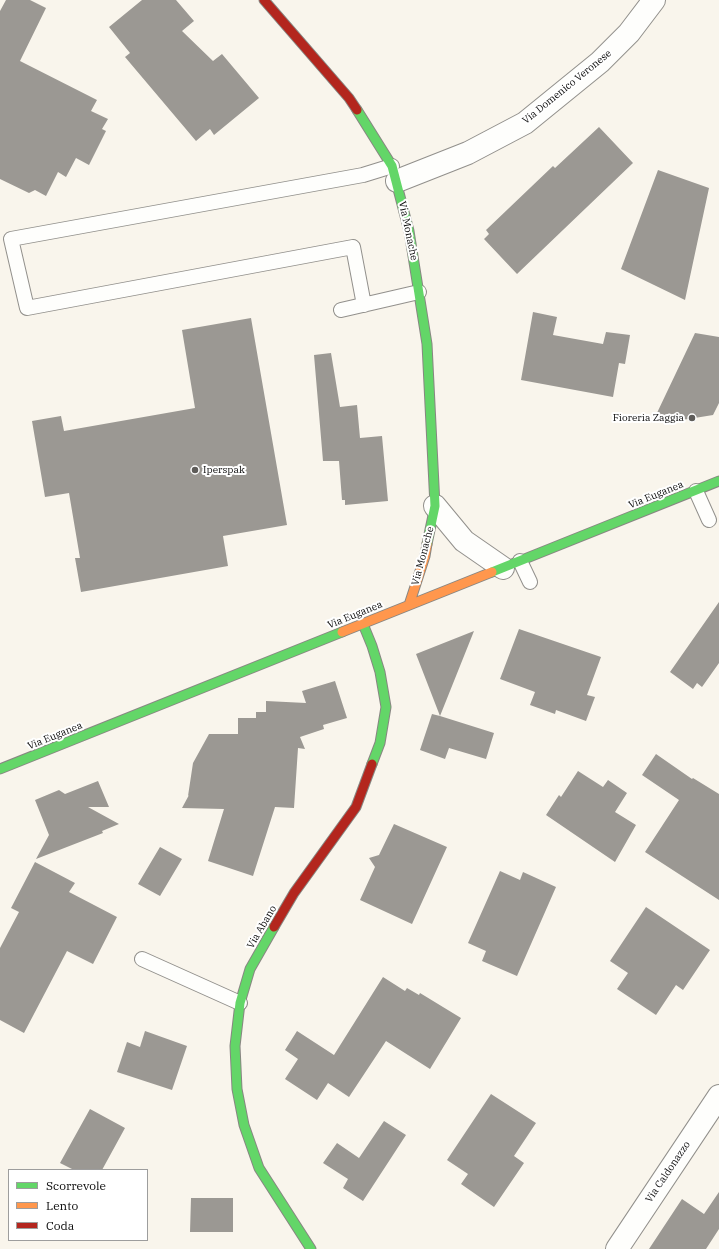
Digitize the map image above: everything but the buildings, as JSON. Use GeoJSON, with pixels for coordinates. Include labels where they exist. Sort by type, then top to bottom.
{"type":"FeatureCollection","features":[{"type":"Feature","properties":{"kind":"street","name":"Via Monache"},"geometry":{"type":"LineString","coordinates":[[264,0],[349,98],[394,173],[409,230],[427,344],[435,506],[425,556],[409,606]]}},
{"type":"Feature","properties":{"kind":"street","name":"Via Domenico Veronese"},"geometry":{"type":"LineString","coordinates":[[394,173],[468,153],[526,123],[600,62],[629,33],[654,0]]}},
{"type":"Feature","properties":{"kind":"street","name":"Via Euganea"},"geometry":{"type":"LineString","coordinates":[[0,769],[719,481]]}},
{"type":"Feature","properties":{"kind":"street","name":"Via Monache"},"geometry":{"type":"LineString","coordinates":[[435,506],[464,541],[512,565]]}},
{"type":"Feature","properties":{"kind":"street","name":"Via Abano"},"geometry":{"type":"LineString","coordinates":[[311,1249],[259,1168],[244,1125],[237,1089],[235,1046],[240,1003],[250,969],[294,893],[356,807],[380,743],[386,706],[380,672],[363,624]]}},
{"type":"Feature","properties":{"kind":"street","name":"Via Caldonazzo"},"geometry":{"type":"LineString","coordinates":[[617,1249],[719,1096]]}},
{"type":"Feature","properties":{"kind":"lane"},"geometry":{"type":"LineString","coordinates":[[364,305],[353,247],[27,308],[11,239],[363,175],[394,173]]}},
{"type":"Feature","properties":{"kind":"lane"},"geometry":{"type":"LineString","coordinates":[[341,310],[419,292]]}},
{"type":"Feature","properties":{"kind":"lane"},"geometry":{"type":"LineString","coordinates":[[696,491],[709,520]]}},
{"type":"Feature","properties":{"kind":"lane"},"geometry":{"type":"LineString","coordinates":[[512,565],[530,582]]}},
{"type":"Feature","properties":{"kind":"lane"},"geometry":{"type":"LineString","coordinates":[[142,959],[240,1003]]}},
{"type":"Feature","properties":{"kind":"traffic: fast"},"geometry":{"type":"LineString","coordinates":[[357,110],[392,166],[409,231],[427,344],[435,506],[427,544]]}},
{"type":"Feature","properties":{"kind":"traffic: fast"},"geometry":{"type":"LineString","coordinates":[[492,572],[719,481]]}},
{"type":"Feature","properties":{"kind":"traffic: fast"},"geometry":{"type":"LineString","coordinates":[[363,624],[380,672],[386,707],[380,743],[372,764]]}},
{"type":"Feature","properties":{"kind":"traffic: fast"},"geometry":{"type":"LineString","coordinates":[[0,769],[342,632]]}},
{"type":"Feature","properties":{"kind":"traffic: fast"},"geometry":{"type":"LineString","coordinates":[[274,927],[250,969],[240,1003],[235,1046],[237,1089],[244,1125],[259,1168],[311,1249]]}},
{"type":"Feature","properties":{"kind":"traffic: slow"},"geometry":{"type":"LineString","coordinates":[[409,605],[425,556],[427,544]]}},
{"type":"Feature","properties":{"kind":"traffic: slow"},"geometry":{"type":"LineString","coordinates":[[342,632],[492,572]]}},
{"type":"Feature","properties":{"kind":"traffic: jam"},"geometry":{"type":"LineString","coordinates":[[264,0],[349,98],[357,110]]}},
{"type":"Feature","properties":{"kind":"traffic: jam"},"geometry":{"type":"LineString","coordinates":[[274,927],[294,893],[356,807],[372,764]]}},
{"type":"Feature","properties":{"kind":"place","name":"Fioreria Zaggia"},"geometry":{"type":"Point","coordinates":[692,418]}},
{"type":"Feature","properties":{"kind":"place","name":"Iperspak"},"geometry":{"type":"Point","coordinates":[195,470]}}]}
